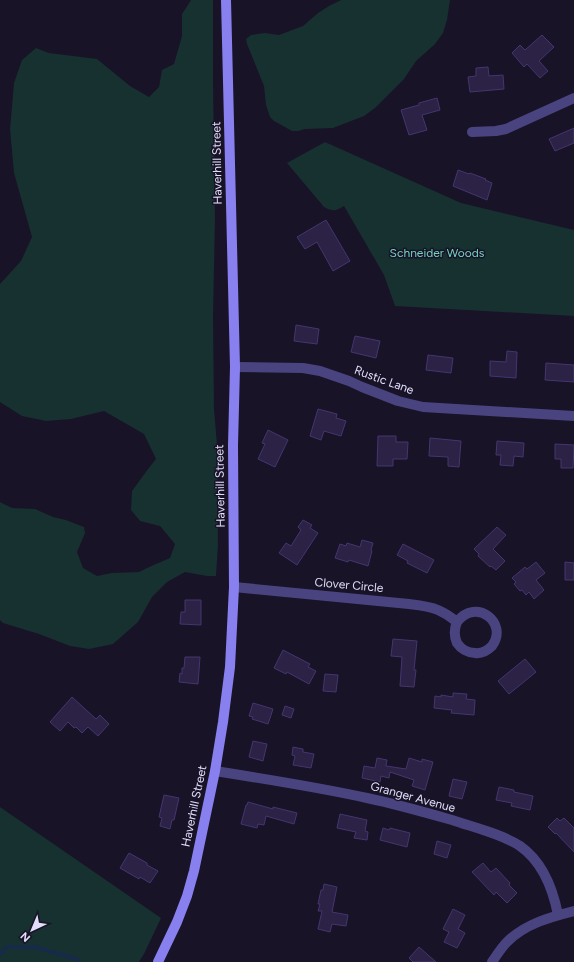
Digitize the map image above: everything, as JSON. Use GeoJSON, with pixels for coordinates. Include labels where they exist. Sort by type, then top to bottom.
{"type":"FeatureCollection","features":[{"type":"Feature","properties":{"kind":"street","name":"Haverhill Street"},"geometry":{"type":"LineString","coordinates":[[158,962],[187,896],[194,871],[215,771],[230,667],[234,587],[233,445],[235,367],[226,0]]}},
{"type":"Feature","properties":{"kind":"street"},"geometry":{"type":"LineString","coordinates":[[472,132],[492,132],[506,129],[574,98]]}},
{"type":"Feature","properties":{"kind":"street","name":"Rustic Lane"},"geometry":{"type":"LineString","coordinates":[[235,367],[303,368],[320,371],[398,401],[423,407],[574,416]]}},
{"type":"Feature","properties":{"kind":"street","name":"Clover Circle"},"geometry":{"type":"LineString","coordinates":[[234,587],[409,604],[437,610],[447,614],[457,622]]}},
{"type":"Feature","properties":{"kind":"street"},"geometry":{"type":"LineString","coordinates":[[472,612],[480,612],[488,616],[492,619],[496,627],[496,636],[493,644],[487,650],[479,653],[470,653],[463,649],[457,642],[455,634],[457,622],[463,615],[472,612]]}},
{"type":"Feature","properties":{"kind":"street","name":"Granger Avenue"},"geometry":{"type":"LineString","coordinates":[[215,771],[335,791],[366,798],[430,814],[499,836],[519,846],[534,859],[551,888],[555,898],[558,915]]}},
{"type":"Feature","properties":{"kind":"street"},"geometry":{"type":"LineString","coordinates":[[492,962],[508,942],[525,928],[558,915],[574,911]]}},
{"type":"Feature","properties":{"kind":"green space"},"geometry":{"type":"Polygon","coordinates":[[[191,0],[213,0],[215,220],[213,316],[218,545],[216,576],[185,572],[167,582],[152,597],[138,622],[113,644],[89,649],[70,646],[39,634],[3,623],[0,620],[0,502],[12,508],[35,509],[53,517],[84,527],[85,533],[77,552],[83,568],[97,576],[112,573],[139,572],[170,558],[175,544],[160,526],[140,521],[131,510],[132,491],[156,459],[144,434],[104,411],[71,419],[46,421],[22,416],[0,402],[0,284],[21,261],[32,237],[14,173],[10,129],[14,83],[22,60],[36,48],[49,53],[97,59],[130,86],[149,97],[159,87],[162,70],[174,64],[182,36],[182,14],[191,0]]]}},
{"type":"Feature","properties":{"kind":"green space"},"geometry":{"type":"Polygon","coordinates":[[[341,0],[450,0],[447,20],[443,33],[435,44],[416,61],[404,79],[375,108],[364,116],[333,128],[292,131],[274,121],[270,117],[266,105],[264,86],[246,39],[251,35],[265,33],[279,35],[303,26],[318,13],[341,0]]]}},
{"type":"Feature","properties":{"kind":"green space","name":"Schneider Woods"},"geometry":{"type":"Polygon","coordinates":[[[325,142],[461,203],[574,230],[574,316],[395,306],[384,275],[344,206],[334,210],[324,207],[287,163],[325,142]]]}},
{"type":"Feature","properties":{"kind":"green space"},"geometry":{"type":"Polygon","coordinates":[[[0,807],[161,918],[139,962],[0,962],[0,807]]]}},
{"type":"Feature","properties":{"kind":"building"},"geometry":{"type":"Polygon","coordinates":[[[542,35],[554,47],[539,61],[548,71],[540,78],[527,64],[524,67],[512,53],[520,45],[525,50],[542,35]]]}},
{"type":"Feature","properties":{"kind":"building"},"geometry":{"type":"Polygon","coordinates":[[[488,67],[489,76],[503,75],[504,89],[470,92],[468,77],[476,76],[476,68],[488,67]]]}},
{"type":"Feature","properties":{"kind":"building"},"geometry":{"type":"Polygon","coordinates":[[[437,98],[440,110],[422,115],[427,130],[409,135],[401,110],[437,98]]]}},
{"type":"Feature","properties":{"kind":"building"},"geometry":{"type":"Polygon","coordinates":[[[574,128],[574,143],[555,151],[549,139],[574,128]]]}},
{"type":"Feature","properties":{"kind":"building"},"geometry":{"type":"Polygon","coordinates":[[[458,170],[486,179],[485,180],[492,183],[487,200],[453,186],[458,170]]]}},
{"type":"Feature","properties":{"kind":"building"},"geometry":{"type":"Polygon","coordinates":[[[326,220],[350,261],[333,271],[317,242],[305,249],[297,237],[326,220]]]}},
{"type":"Feature","properties":{"kind":"building"},"geometry":{"type":"Polygon","coordinates":[[[296,325],[319,329],[317,344],[294,341],[296,325]]]}},
{"type":"Feature","properties":{"kind":"building"},"geometry":{"type":"Polygon","coordinates":[[[355,336],[380,341],[376,358],[351,352],[355,336]]]}},
{"type":"Feature","properties":{"kind":"building"},"geometry":{"type":"Polygon","coordinates":[[[507,351],[517,352],[516,378],[490,376],[490,361],[506,362],[507,351]]]}},
{"type":"Feature","properties":{"kind":"building"},"geometry":{"type":"Polygon","coordinates":[[[428,355],[453,358],[451,373],[426,370],[428,355]]]}},
{"type":"Feature","properties":{"kind":"building"},"geometry":{"type":"Polygon","coordinates":[[[546,363],[574,365],[574,382],[545,380],[546,363]]]}},
{"type":"Feature","properties":{"kind":"building"},"geometry":{"type":"Polygon","coordinates":[[[318,409],[337,414],[336,418],[346,421],[341,436],[324,431],[321,440],[310,436],[318,409]]]}},
{"type":"Feature","properties":{"kind":"building"},"geometry":{"type":"Polygon","coordinates":[[[268,430],[288,440],[275,467],[258,459],[265,444],[262,443],[268,430]]]}},
{"type":"Feature","properties":{"kind":"building"},"geometry":{"type":"Polygon","coordinates":[[[378,436],[396,436],[396,442],[408,442],[407,459],[393,459],[393,466],[377,466],[378,436]]]}},
{"type":"Feature","properties":{"kind":"building"},"geometry":{"type":"Polygon","coordinates":[[[430,438],[461,441],[459,467],[448,466],[448,457],[429,456],[430,438]]]}},
{"type":"Feature","properties":{"kind":"building"},"geometry":{"type":"Polygon","coordinates":[[[497,441],[524,443],[523,457],[514,456],[513,466],[500,465],[501,455],[496,455],[497,441]]]}},
{"type":"Feature","properties":{"kind":"building"},"geometry":{"type":"Polygon","coordinates":[[[555,444],[574,445],[573,468],[561,468],[561,459],[555,459],[555,444]]]}},
{"type":"Feature","properties":{"kind":"building"},"geometry":{"type":"Polygon","coordinates":[[[303,520],[312,525],[310,528],[318,533],[297,565],[279,553],[286,543],[291,546],[301,530],[298,527],[303,520]]]}},
{"type":"Feature","properties":{"kind":"building"},"geometry":{"type":"Polygon","coordinates":[[[497,527],[506,535],[493,549],[505,561],[496,570],[491,566],[490,567],[478,556],[479,554],[474,549],[497,527]]]}},
{"type":"Feature","properties":{"kind":"building"},"geometry":{"type":"Polygon","coordinates":[[[362,540],[373,543],[368,566],[349,560],[348,562],[335,558],[340,544],[346,546],[347,543],[360,547],[362,540]]]}},
{"type":"Feature","properties":{"kind":"building"},"geometry":{"type":"Polygon","coordinates":[[[403,544],[434,560],[427,573],[407,563],[408,561],[397,555],[403,544]]]}},
{"type":"Feature","properties":{"kind":"building"},"geometry":{"type":"Polygon","coordinates":[[[536,562],[545,573],[536,580],[544,590],[534,599],[529,592],[526,595],[522,590],[520,591],[514,584],[516,582],[512,578],[525,567],[527,569],[536,562]]]}},
{"type":"Feature","properties":{"kind":"building"},"geometry":{"type":"Polygon","coordinates":[[[565,562],[574,563],[574,580],[565,580],[565,562]]]}},
{"type":"Feature","properties":{"kind":"building"},"geometry":{"type":"Polygon","coordinates":[[[185,600],[201,600],[201,625],[180,624],[181,612],[185,612],[185,600]]]}},
{"type":"Feature","properties":{"kind":"building"},"geometry":{"type":"Polygon","coordinates":[[[393,639],[417,641],[414,687],[400,686],[402,657],[391,656],[393,639]]]}},
{"type":"Feature","properties":{"kind":"building"},"geometry":{"type":"Polygon","coordinates":[[[283,650],[310,664],[308,667],[316,671],[309,684],[287,672],[286,674],[274,668],[283,650]]]}},
{"type":"Feature","properties":{"kind":"building"},"geometry":{"type":"Polygon","coordinates":[[[185,657],[200,657],[198,684],[179,682],[180,673],[182,674],[182,668],[184,668],[185,657]]]}},
{"type":"Feature","properties":{"kind":"building"},"geometry":{"type":"Polygon","coordinates":[[[525,659],[536,672],[509,694],[498,681],[525,659]]]}},
{"type":"Feature","properties":{"kind":"building"},"geometry":{"type":"Polygon","coordinates":[[[325,674],[338,675],[336,692],[323,691],[325,674]]]}},
{"type":"Feature","properties":{"kind":"building"},"geometry":{"type":"Polygon","coordinates":[[[453,693],[467,694],[466,699],[475,700],[474,715],[451,713],[452,710],[434,708],[435,696],[441,697],[441,695],[453,697],[453,693]]]}},
{"type":"Feature","properties":{"kind":"building"},"geometry":{"type":"Polygon","coordinates":[[[72,697],[96,719],[100,715],[109,724],[98,736],[88,727],[82,733],[68,722],[60,731],[50,722],[72,697]]]}},
{"type":"Feature","properties":{"kind":"building"},"geometry":{"type":"Polygon","coordinates":[[[253,703],[273,709],[268,724],[252,719],[253,717],[249,716],[253,703]]]}},
{"type":"Feature","properties":{"kind":"building"},"geometry":{"type":"Polygon","coordinates":[[[285,706],[294,709],[291,718],[282,715],[285,706]]]}},
{"type":"Feature","properties":{"kind":"building"},"geometry":{"type":"Polygon","coordinates":[[[253,741],[267,744],[263,761],[249,757],[253,741]]]}},
{"type":"Feature","properties":{"kind":"building"},"geometry":{"type":"Polygon","coordinates":[[[293,747],[303,749],[303,752],[314,754],[311,768],[293,765],[295,756],[292,755],[293,747]]]}},
{"type":"Feature","properties":{"kind":"building"},"geometry":{"type":"Polygon","coordinates":[[[377,758],[387,760],[386,766],[406,769],[409,758],[422,762],[422,759],[433,762],[425,790],[412,786],[414,780],[390,772],[389,778],[381,776],[380,782],[362,778],[364,766],[375,768],[377,758]]]}},
{"type":"Feature","properties":{"kind":"building"},"geometry":{"type":"Polygon","coordinates":[[[453,779],[467,782],[462,799],[449,796],[453,779]]]}},
{"type":"Feature","properties":{"kind":"building"},"geometry":{"type":"Polygon","coordinates":[[[499,787],[533,796],[530,810],[511,806],[512,803],[496,800],[499,787]]]}},
{"type":"Feature","properties":{"kind":"building"},"geometry":{"type":"Polygon","coordinates":[[[164,795],[179,798],[174,820],[172,820],[170,829],[160,826],[162,818],[159,817],[164,795]]]}},
{"type":"Feature","properties":{"kind":"building"},"geometry":{"type":"Polygon","coordinates":[[[248,802],[273,809],[273,807],[297,813],[294,824],[266,816],[264,825],[258,824],[257,828],[241,824],[248,802]]]}},
{"type":"Feature","properties":{"kind":"building"},"geometry":{"type":"Polygon","coordinates":[[[340,814],[367,820],[365,831],[368,832],[367,840],[354,838],[356,832],[337,828],[340,814]]]}},
{"type":"Feature","properties":{"kind":"building"},"geometry":{"type":"Polygon","coordinates":[[[557,818],[560,821],[564,818],[574,828],[574,852],[556,833],[555,834],[548,827],[557,818]]]}},
{"type":"Feature","properties":{"kind":"building"},"geometry":{"type":"Polygon","coordinates":[[[383,828],[389,830],[390,828],[410,833],[407,847],[380,840],[383,828]]]}},
{"type":"Feature","properties":{"kind":"building"},"geometry":{"type":"Polygon","coordinates":[[[437,841],[451,845],[447,858],[434,854],[437,841]]]}},
{"type":"Feature","properties":{"kind":"building"},"geometry":{"type":"Polygon","coordinates":[[[129,853],[158,871],[150,883],[140,877],[139,879],[120,868],[129,853]]]}},
{"type":"Feature","properties":{"kind":"building"},"geometry":{"type":"Polygon","coordinates":[[[483,863],[491,872],[496,868],[517,893],[507,903],[496,892],[494,895],[472,872],[483,863]]]}},
{"type":"Feature","properties":{"kind":"building"},"geometry":{"type":"Polygon","coordinates":[[[324,884],[337,887],[332,912],[348,915],[346,926],[332,924],[330,932],[318,929],[322,911],[318,911],[320,904],[318,904],[324,884]]]}},
{"type":"Feature","properties":{"kind":"building"},"geometry":{"type":"Polygon","coordinates":[[[453,909],[465,915],[458,929],[465,933],[457,948],[444,942],[449,932],[443,929],[453,909]]]}},
{"type":"Feature","properties":{"kind":"building"},"geometry":{"type":"Polygon","coordinates":[[[419,947],[436,962],[413,962],[409,958],[419,947]]]}},
{"type":"Feature","properties":{"kind":"waterway"},"geometry":{"type":"LineString","coordinates":[[0,954],[7,947],[35,947],[77,959],[79,962]]}}]}
